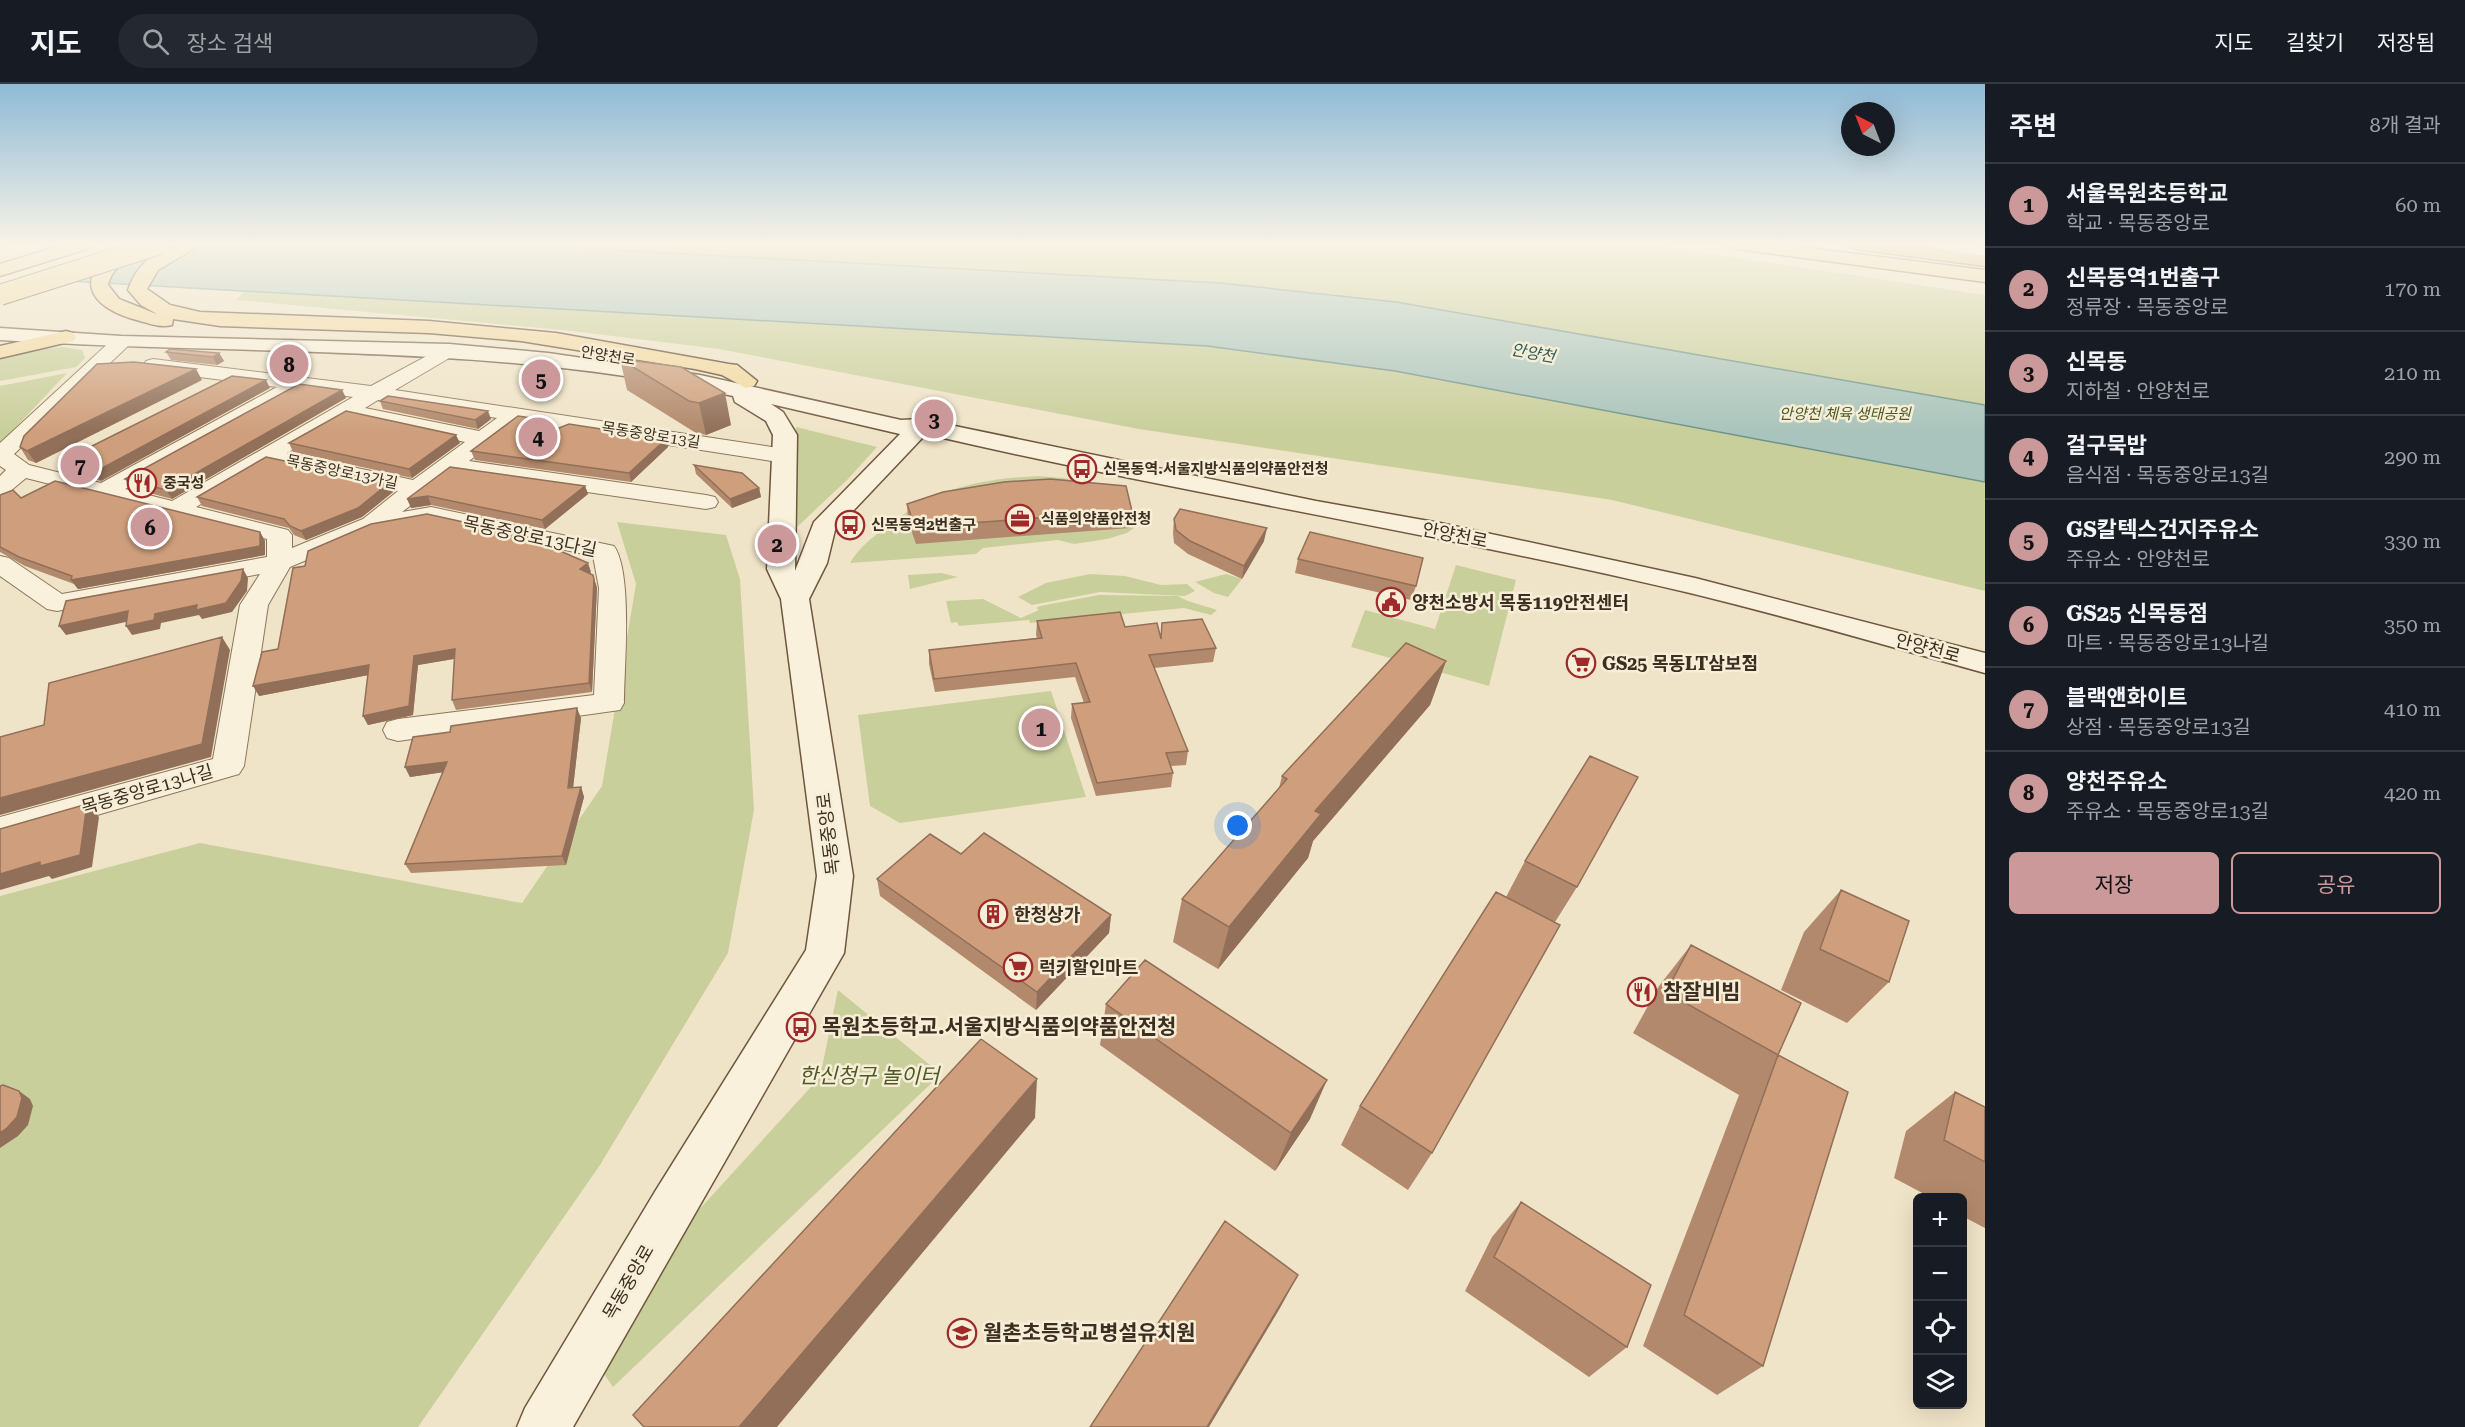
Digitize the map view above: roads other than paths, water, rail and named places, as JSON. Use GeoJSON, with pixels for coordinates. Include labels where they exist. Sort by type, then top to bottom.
{"type":"FeatureCollection","features":[{"type":"Feature","properties":{"kind":"main road"},"geometry":{"type":"LineString","coordinates":[[118,307],[135,314],[183,324],[457,333],[543,342],[591,353]]}},
{"type":"Feature","properties":{"kind":"main road"},"geometry":{"type":"LineString","coordinates":[[158,307],[178,314],[218,319],[475,330],[589,344],[729,370],[746,381]]}},
{"type":"Feature","properties":{"kind":"main road","name":"안양천로"},"geometry":{"type":"LineString","coordinates":[[0,318],[146,331],[493,343],[591,353],[746,381],[911,419],[921,426]]}},
{"type":"Feature","properties":{"kind":"main road"},"geometry":{"type":"LineString","coordinates":[[0,352],[57,337],[60,331],[123,333],[146,331]]}},
{"type":"Feature","properties":{"kind":"main road","name":"안양천로"},"geometry":{"type":"LineString","coordinates":[[0,334],[57,337],[121,357],[449,350],[620,368],[720,387],[901,427],[921,426],[1316,509],[1440,531],[1695,586],[1985,663]]}},
{"type":"Feature","properties":{"kind":"main road"},"geometry":{"type":"LineString","coordinates":[[720,387],[751,401],[775,417],[785,435],[781,569],[795,599]]}},
{"type":"Feature","properties":{"kind":"main road"},"geometry":{"type":"LineString","coordinates":[[795,599],[813,563],[823,528],[921,426]]}},
{"type":"Feature","properties":{"kind":"main road","name":"목동중앙로"},"geometry":{"type":"LineString","coordinates":[[544,1427],[672,1206],[825,953],[835,876],[815,728],[797,627],[795,599]]}},
{"type":"Feature","properties":{"kind":"street","name":"목동중앙로13가길"},"geometry":{"type":"LineString","coordinates":[[175,509],[449,350]]}},
{"type":"Feature","properties":{"kind":"street","name":"목동중앙로13길"},"geometry":{"type":"LineString","coordinates":[[121,357],[518,413],[785,456]]}},
{"type":"Feature","properties":{"kind":"street"},"geometry":{"type":"LineString","coordinates":[[0,488],[15,464],[121,357]]}},
{"type":"Feature","properties":{"kind":"street"},"geometry":{"type":"LineString","coordinates":[[206,390],[237,374]]}},
{"type":"Feature","properties":{"kind":"street"},"geometry":{"type":"LineString","coordinates":[[104,491],[300,383]]}},
{"type":"Feature","properties":{"kind":"street"},"geometry":{"type":"LineString","coordinates":[[345,410],[483,439]]}},
{"type":"Feature","properties":{"kind":"street"},"geometry":{"type":"LineString","coordinates":[[369,525],[518,413]]}},
{"type":"Feature","properties":{"kind":"street","name":"목동중앙로13가길"},"geometry":{"type":"LineString","coordinates":[[267,456],[417,488]]}},
{"type":"Feature","properties":{"kind":"street"},"geometry":{"type":"LineString","coordinates":[[15,464],[69,458]]}},
{"type":"Feature","properties":{"kind":"street"},"geometry":{"type":"LineString","coordinates":[[0,564],[57,603],[280,562],[279,535],[104,491],[15,464]]}},
{"type":"Feature","properties":{"kind":"street"},"geometry":{"type":"LineString","coordinates":[[448,465],[706,502]]}},
{"type":"Feature","properties":{"kind":"street","name":"목동중앙로13다길"},"geometry":{"type":"LineString","coordinates":[[280,562],[369,525],[431,514],[605,551],[612,588],[609,702],[398,730]]}},
{"type":"Feature","properties":{"kind":"street","name":"목동중앙로13나길"},"geometry":{"type":"LineString","coordinates":[[0,830],[228,766],[254,605],[280,562]]}},
{"type":"Feature","properties":{"kind":"water","name":"안양천"},"geometry":{"type":"Polygon","coordinates":[[[519,307],[1423,307],[1985,405],[1985,482],[1395,371],[1207,346],[519,307]]]}},
{"type":"Feature","properties":{"kind":"place","name":"양천주유소"},"geometry":{"type":"Point","coordinates":[289,364]}},
{"type":"Feature","properties":{"kind":"place","name":"GS칼텍스건지주유소"},"geometry":{"type":"Point","coordinates":[541,379]}},
{"type":"Feature","properties":{"kind":"place","name":"신목동"},"geometry":{"type":"Point","coordinates":[934,419]}},
{"type":"Feature","properties":{"kind":"place","name":"걸구묵밥"},"geometry":{"type":"Point","coordinates":[538,437]}},
{"type":"Feature","properties":{"kind":"place","name":"블랙앤화이트"},"geometry":{"type":"Point","coordinates":[80,465]}},
{"type":"Feature","properties":{"kind":"place","name":"신목동역.서울지방식품의약품안전청"},"geometry":{"type":"Point","coordinates":[1082,469]}},
{"type":"Feature","properties":{"kind":"place","name":"중국성"},"geometry":{"type":"Point","coordinates":[142,483]}},
{"type":"Feature","properties":{"kind":"place","name":"식품의약품안전청"},"geometry":{"type":"Point","coordinates":[1020,519]}},
{"type":"Feature","properties":{"kind":"place","name":"신목동역2번출구"},"geometry":{"type":"Point","coordinates":[850,525]}},
{"type":"Feature","properties":{"kind":"place","name":"GS25 신목동점"},"geometry":{"type":"Point","coordinates":[150,527]}},
{"type":"Feature","properties":{"kind":"place","name":"신목동역1번출구"},"geometry":{"type":"Point","coordinates":[777,544]}},
{"type":"Feature","properties":{"kind":"place","name":"양천소방서 목동119안전센터"},"geometry":{"type":"Point","coordinates":[1391,602]}},
{"type":"Feature","properties":{"kind":"place","name":"GS25 목동LT삼보점"},"geometry":{"type":"Point","coordinates":[1581,663]}},
{"type":"Feature","properties":{"kind":"place","name":"서울목원초등학교"},"geometry":{"type":"Point","coordinates":[1041,728]}},
{"type":"Feature","properties":{"kind":"place","name":"한청상가"},"geometry":{"type":"Point","coordinates":[993,914]}},
{"type":"Feature","properties":{"kind":"place","name":"럭키할인마트"},"geometry":{"type":"Point","coordinates":[1018,967]}},
{"type":"Feature","properties":{"kind":"place","name":"참잘비빔"},"geometry":{"type":"Point","coordinates":[1642,992]}},
{"type":"Feature","properties":{"kind":"place","name":"목원초등학교.서울지방식품의약품안전청"},"geometry":{"type":"Point","coordinates":[801,1027]}},
{"type":"Feature","properties":{"kind":"place","name":"월촌초등학교병설유치원"},"geometry":{"type":"Point","coordinates":[962,1333]}},
{"type":"Feature","properties":{"kind":"park label","name":"안양천 체육 생태공원"},"geometry":{"type":"Point","coordinates":[1845,414]}},
{"type":"Feature","properties":{"kind":"park label","name":"한신청구 놀이터"},"geometry":{"type":"Point","coordinates":[869,1076]}}]}
